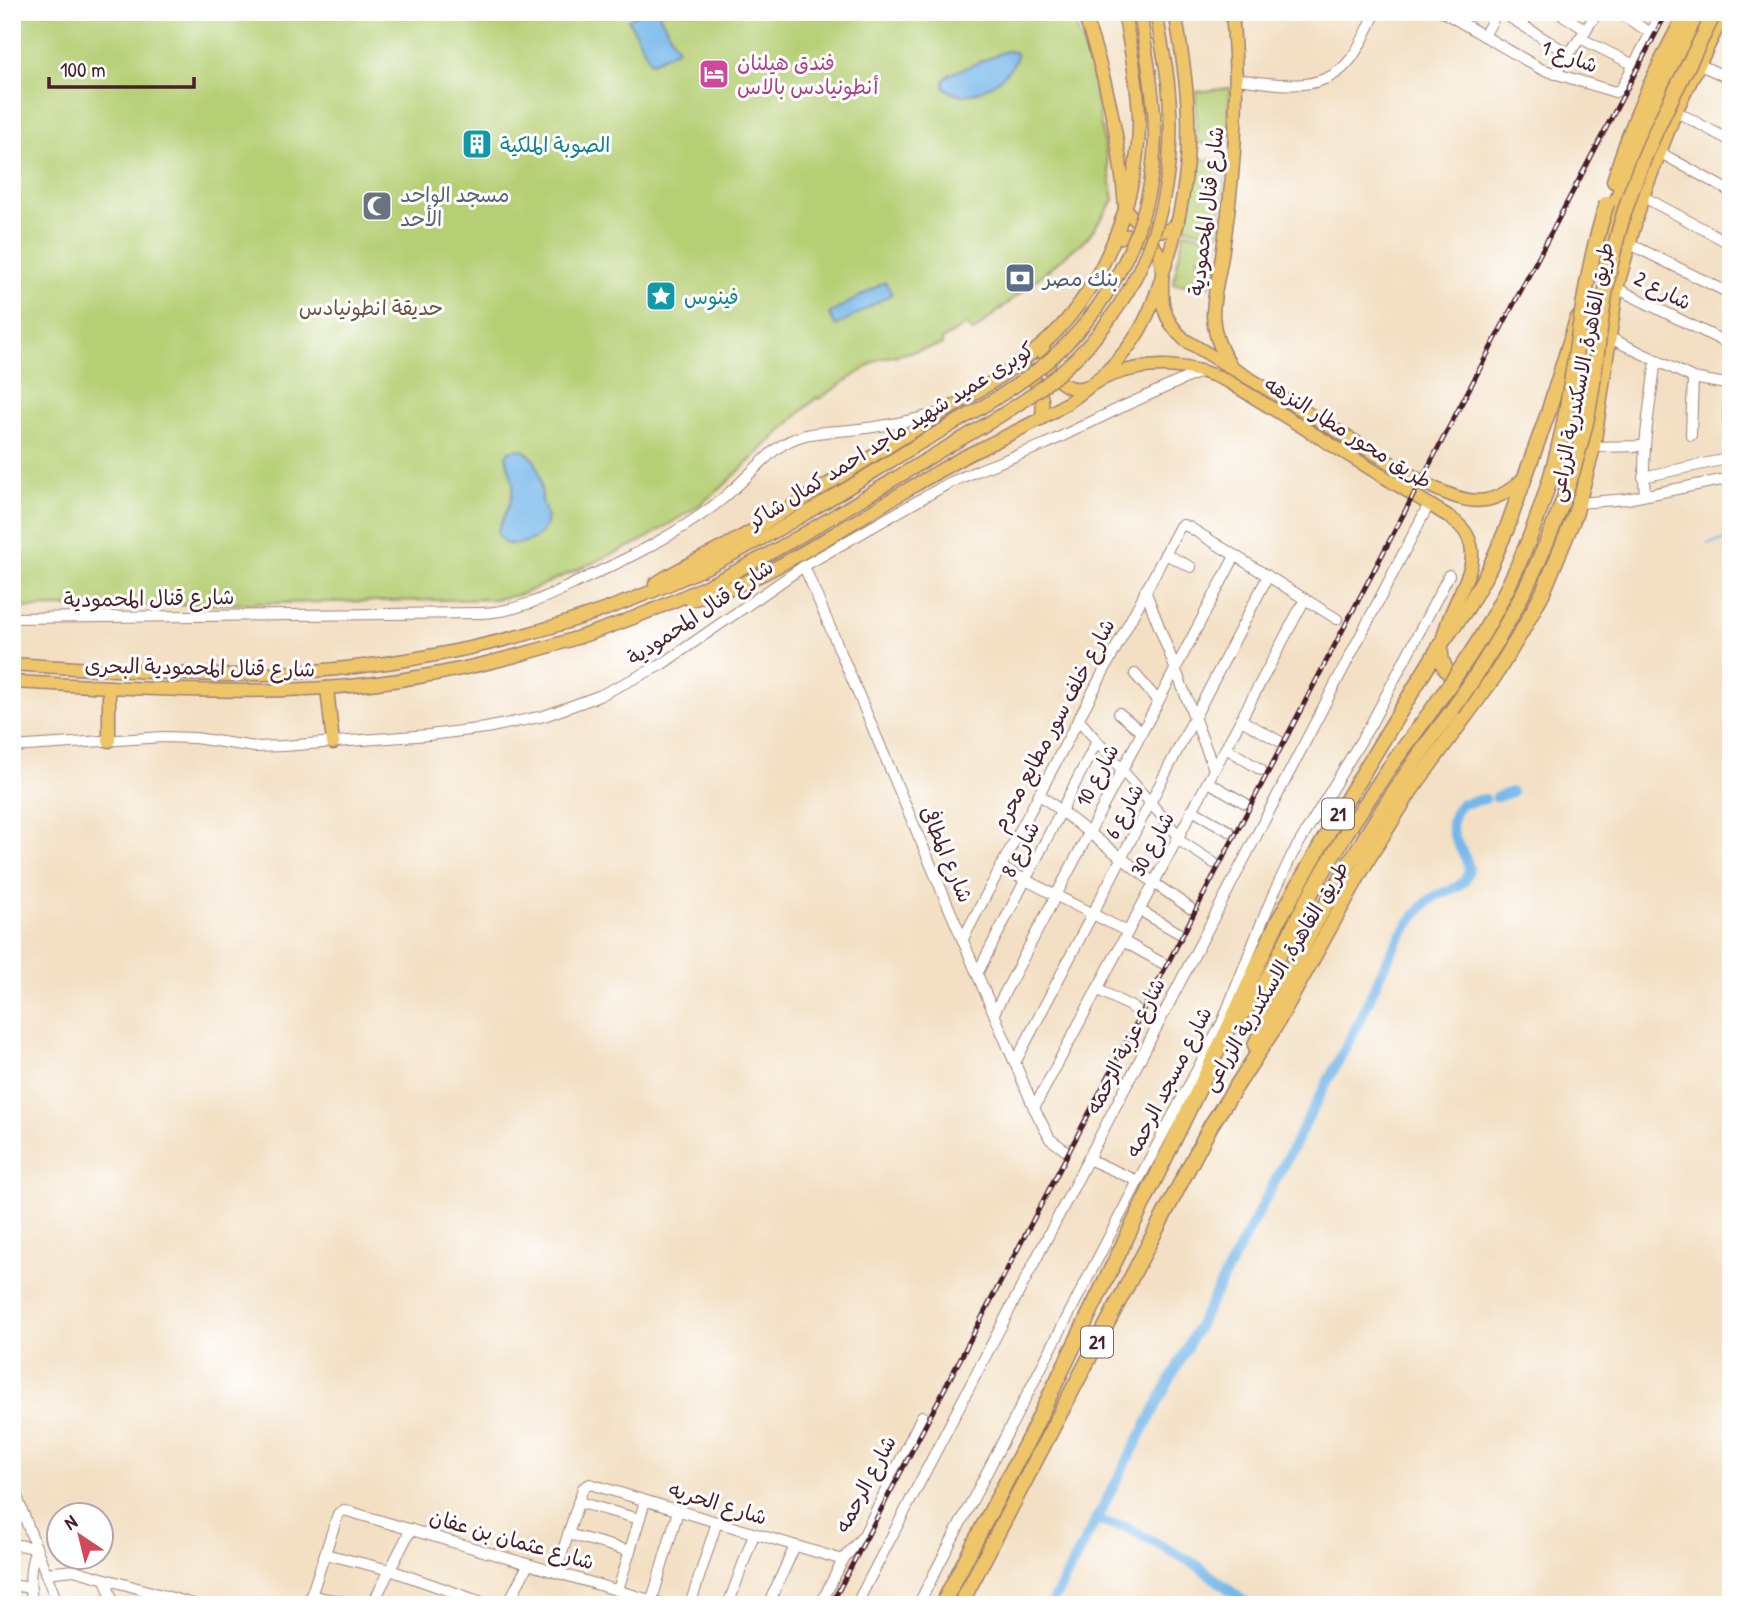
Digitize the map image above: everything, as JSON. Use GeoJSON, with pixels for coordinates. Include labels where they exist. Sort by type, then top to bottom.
{"type":"FeatureCollection","features":[{"type":"Feature","properties":{"kind":"highway"},"geometry":{"type":"LineString","coordinates":[[1229,1027],[1260,993],[1307,900],[1346,833],[1469,657],[1513,577],[1536,519],[1563,427],[1597,234],[1638,110],[1686,12]]}},
{"type":"Feature","properties":{"kind":"highway","name":"طريق القاهرة, الاسكندرية الزراعى"},"geometry":{"type":"LineString","coordinates":[[942,1605],[1031,1434],[1278,921],[1343,806],[1489,569],[1507,528],[1548,413],[1629,164],[1699,12]]}},
{"type":"Feature","properties":{"kind":"highway"},"geometry":{"type":"LineString","coordinates":[[1238,1081],[1285,978],[1362,841],[1396,787],[1488,657],[1520,601],[1548,541],[1570,480],[1587,418],[1609,276],[1637,175],[1656,130],[1722,19]]}},
{"type":"Feature","properties":{"kind":"highway","name":"طريق القاهرة, الاسكندرية الزراعى"},"geometry":{"type":"LineString","coordinates":[[960,1605],[1204,1137],[1273,1030],[1369,857],[1411,790],[1494,677],[1543,592],[1574,515],[1593,447],[1616,288],[1642,196],[1675,111],[1722,19]]}},
{"type":"Feature","properties":{"kind":"highway"},"geometry":{"type":"LineString","coordinates":[[1548,413],[1556,408],[1575,407],[1584,411],[1596,426]]}},
{"type":"Feature","properties":{"kind":"highway"},"geometry":{"type":"LineString","coordinates":[[1441,644],[1443,664],[1456,679],[1475,684],[1494,677]]}},
{"type":"Feature","properties":{"kind":"main road"},"geometry":{"type":"LineString","coordinates":[[1083,12],[1103,72],[1111,108],[1125,207],[1137,222],[1158,230],[1170,230],[1178,223]]}},
{"type":"Feature","properties":{"kind":"main road"},"geometry":{"type":"LineString","coordinates":[[637,596],[663,578],[744,535],[1010,369],[1043,344],[1074,309],[1099,271],[1115,239],[1136,156],[1139,118],[1136,80],[1124,12]]}},
{"type":"Feature","properties":{"kind":"main road","name":"كوبرى عميد شهيد ماجد احمد كمال شاكر"},"geometry":{"type":"LineString","coordinates":[[637,596],[703,569],[764,538],[996,398],[1038,369],[1069,341],[1096,310],[1123,265],[1134,240],[1151,176],[1154,112],[1140,12]]}},
{"type":"Feature","properties":{"kind":"main road","name":"كوبرى عميد شهيد ماجد احمد كمال شاكر"},"geometry":{"type":"LineString","coordinates":[[669,604],[766,556],[1015,406],[1076,358],[1104,326],[1128,291],[1146,254],[1165,194],[1172,120],[1156,12]]}},
{"type":"Feature","properties":{"kind":"main road"},"geometry":{"type":"LineString","coordinates":[[669,604],[714,594],[774,568],[963,457],[1041,419],[1091,385],[1117,361],[1136,336],[1151,307],[1178,223],[1186,165],[1188,118],[1187,92],[1175,12]]}},
{"type":"Feature","properties":{"kind":"main road","name":"شارع قنال المحمودية"},"geometry":{"type":"LineString","coordinates":[[1231,12],[1236,79],[1233,171],[1213,315],[1221,348],[1233,368]]}},
{"type":"Feature","properties":{"kind":"main road"},"geometry":{"type":"LineString","coordinates":[[1115,239],[1135,235],[1149,241],[1158,253],[1163,272]]}},
{"type":"Feature","properties":{"kind":"main road","name":"طريق محور مطار النزهه"},"geometry":{"type":"LineString","coordinates":[[1163,272],[1162,301],[1167,319],[1178,334],[1426,484],[1447,494],[1475,501],[1495,498],[1512,490],[1525,477]]}},
{"type":"Feature","properties":{"kind":"main road"},"geometry":{"type":"LineString","coordinates":[[1043,344],[1044,359],[1063,384],[1077,389],[1091,385]]}},
{"type":"Feature","properties":{"kind":"main road"},"geometry":{"type":"LineString","coordinates":[[1010,369],[1022,367],[1030,373],[1043,399],[1041,419]]}},
{"type":"Feature","properties":{"kind":"main road","name":"طريق محور مطار النزهه"},"geometry":{"type":"LineString","coordinates":[[1091,385],[1108,376],[1145,367],[1183,367],[1202,371],[1229,382],[1448,516],[1461,527],[1469,541],[1472,563],[1441,644]]}},
{"type":"Feature","properties":{"kind":"main road","name":"شارع قنال المحمودية البحرى"},"geometry":{"type":"LineString","coordinates":[[12,664],[226,675],[354,668],[439,655],[505,640],[560,625],[637,596]]}},
{"type":"Feature","properties":{"kind":"main road","name":"شارع قنال المحمودية البحرى"},"geometry":{"type":"LineString","coordinates":[[12,682],[239,691],[327,688],[408,678],[489,662],[569,640],[669,604]]}},
{"type":"Feature","properties":{"kind":"main road"},"geometry":{"type":"LineString","coordinates":[[109,687],[109,741]]}},
{"type":"Feature","properties":{"kind":"main road"},"geometry":{"type":"LineString","coordinates":[[327,688],[333,743]]}},
{"type":"Feature","properties":{"kind":"street"},"geometry":{"type":"LineString","coordinates":[[1236,79],[1303,85],[1322,81],[1338,72],[1352,58],[1377,12]]}},
{"type":"Feature","properties":{"kind":"street","name":"شارع 1"},"geometry":{"type":"LineString","coordinates":[[1443,12],[1541,69],[1613,92],[1621,89],[1634,65]]}},
{"type":"Feature","properties":{"kind":"street"},"geometry":{"type":"LineString","coordinates":[[1484,36],[1499,12],[1569,54]]}},
{"type":"Feature","properties":{"kind":"street"},"geometry":{"type":"LineString","coordinates":[[1558,12],[1583,34],[1634,65],[1662,12]]}},
{"type":"Feature","properties":{"kind":"street"},"geometry":{"type":"LineString","coordinates":[[1555,74],[1598,12]]}},
{"type":"Feature","properties":{"kind":"street"},"geometry":{"type":"LineString","coordinates":[[1617,12],[1651,33]]}},
{"type":"Feature","properties":{"kind":"street"},"geometry":{"type":"LineString","coordinates":[[1698,64],[1731,79]]}},
{"type":"Feature","properties":{"kind":"street"},"geometry":{"type":"LineString","coordinates":[[1675,111],[1731,141]]}},
{"type":"Feature","properties":{"kind":"street"},"geometry":{"type":"LineString","coordinates":[[1659,152],[1731,192]]}},
{"type":"Feature","properties":{"kind":"street"},"geometry":{"type":"LineString","coordinates":[[1642,196],[1731,244]]}},
{"type":"Feature","properties":{"kind":"street"},"geometry":{"type":"LineString","coordinates":[[1628,243],[1729,290]]}},
{"type":"Feature","properties":{"kind":"street","name":"شارع 2"},"geometry":{"type":"LineString","coordinates":[[1616,288],[1731,345]]}},
{"type":"Feature","properties":{"kind":"street"},"geometry":{"type":"LineString","coordinates":[[1610,338],[1693,378],[1730,385],[1728,418],[1731,447]]}},
{"type":"Feature","properties":{"kind":"street"},"geometry":{"type":"LineString","coordinates":[[1645,495],[1645,446],[1656,360]]}},
{"type":"Feature","properties":{"kind":"street","name":"شارع قنال المحمودية"},"geometry":{"type":"LineString","coordinates":[[12,747],[180,737],[255,747],[333,743],[486,728],[544,716],[620,687],[661,665],[804,566],[964,476],[1039,448],[1202,371]]}},
{"type":"Feature","properties":{"kind":"street"},"geometry":{"type":"LineString","coordinates":[[1691,435],[1693,378]]}},
{"type":"Feature","properties":{"kind":"street","name":"شارع قنال المحمودية"},"geometry":{"type":"LineString","coordinates":[[12,618],[507,611],[532,603],[617,564],[659,541],[715,505],[775,450],[797,436],[891,425],[946,411]]}},
{"type":"Feature","properties":{"kind":"street"},"geometry":{"type":"LineString","coordinates":[[1593,447],[1645,446]]}},
{"type":"Feature","properties":{"kind":"street"},"geometry":{"type":"LineString","coordinates":[[1643,477],[1731,458]]}},
{"type":"Feature","properties":{"kind":"street"},"geometry":{"type":"LineString","coordinates":[[1578,503],[1611,501],[1731,478]]}},
{"type":"Feature","properties":{"kind":"street","name":"شارع عزبة الرحمه"},"geometry":{"type":"LineString","coordinates":[[856,1605],[1429,504]]}},
{"type":"Feature","properties":{"kind":"street","name":"شارع خلف سور مطابع محرم"},"geometry":{"type":"LineString","coordinates":[[962,939],[1178,528],[1186,526],[1235,555]]}},
{"type":"Feature","properties":{"kind":"street"},"geometry":{"type":"LineString","coordinates":[[1165,554],[1191,567]]}},
{"type":"Feature","properties":{"kind":"street"},"geometry":{"type":"LineString","coordinates":[[1235,555],[1337,619]]}},
{"type":"Feature","properties":{"kind":"street","name":"شارع 10"},"geometry":{"type":"LineString","coordinates":[[994,1013],[1235,555]]}},
{"type":"Feature","properties":{"kind":"street","name":"شارع المطافى"},"geometry":{"type":"LineString","coordinates":[[804,566],[1034,1108],[1050,1139],[1065,1150]]}},
{"type":"Feature","properties":{"kind":"street","name":"شارع مسجد الرحمه"},"geometry":{"type":"LineString","coordinates":[[918,1605],[1223,1023],[1255,939],[1292,855],[1371,724],[1449,575]]}},
{"type":"Feature","properties":{"kind":"street","name":"شارع 6"},"geometry":{"type":"LineString","coordinates":[[1015,1063],[1268,576]]}},
{"type":"Feature","properties":{"kind":"street"},"geometry":{"type":"LineString","coordinates":[[1145,590],[1214,769]]}},
{"type":"Feature","properties":{"kind":"street","name":"شارع 30"},"geometry":{"type":"LineString","coordinates":[[1034,1108],[1305,599]]}},
{"type":"Feature","properties":{"kind":"street"},"geometry":{"type":"LineString","coordinates":[[1135,674],[1158,701]]}},
{"type":"Feature","properties":{"kind":"street"},"geometry":{"type":"LineString","coordinates":[[1119,713],[1142,732]]}},
{"type":"Feature","properties":{"kind":"street"},"geometry":{"type":"LineString","coordinates":[[1078,719],[1178,838],[1214,863]]}},
{"type":"Feature","properties":{"kind":"street"},"geometry":{"type":"LineString","coordinates":[[1241,720],[1279,741]]}},
{"type":"Feature","properties":{"kind":"street","name":"شارع 8"},"geometry":{"type":"LineString","coordinates":[[977,974],[1097,741]]}},
{"type":"Feature","properties":{"kind":"street"},"geometry":{"type":"LineString","coordinates":[[1226,748],[1261,770]]}},
{"type":"Feature","properties":{"kind":"street"},"geometry":{"type":"LineString","coordinates":[[1208,782],[1245,803]]}},
{"type":"Feature","properties":{"kind":"street"},"geometry":{"type":"LineString","coordinates":[[1039,794],[1190,908]]}},
{"type":"Feature","properties":{"kind":"street"},"geometry":{"type":"LineString","coordinates":[[1192,810],[1228,831]]}},
{"type":"Feature","properties":{"kind":"street"},"geometry":{"type":"LineString","coordinates":[[1000,867],[1092,914],[1164,964]]}},
{"type":"Feature","properties":{"kind":"street"},"geometry":{"type":"LineString","coordinates":[[1139,910],[1179,933]]}},
{"type":"Feature","properties":{"kind":"street"},"geometry":{"type":"LineString","coordinates":[[1097,989],[1137,1010]]}},
{"type":"Feature","properties":{"kind":"street"},"geometry":{"type":"LineString","coordinates":[[1088,1159],[1138,1181]]}},
{"type":"Feature","properties":{"kind":"street","name":"شارع الرحمه"},"geometry":{"type":"LineString","coordinates":[[820,1605],[843,1560],[862,1539],[922,1416]]}},
{"type":"Feature","properties":{"kind":"street"},"geometry":{"type":"LineString","coordinates":[[12,1484],[18,1512],[36,1548],[58,1605]]}},
{"type":"Feature","properties":{"kind":"street","name":"شارع الحريه"},"geometry":{"type":"LineString","coordinates":[[578,1502],[583,1488],[592,1485],[843,1560]]}},
{"type":"Feature","properties":{"kind":"street"},"geometry":{"type":"LineString","coordinates":[[618,1590],[645,1501]]}},
{"type":"Feature","properties":{"kind":"street"},"geometry":{"type":"LineString","coordinates":[[556,1572],[578,1502],[639,1519]]}},
{"type":"Feature","properties":{"kind":"street","name":"شارع عثمان بن عفان"},"geometry":{"type":"LineString","coordinates":[[325,1554],[338,1514],[346,1510],[659,1603]]}},
{"type":"Feature","properties":{"kind":"street"},"geometry":{"type":"LineString","coordinates":[[659,1603],[678,1511]]}},
{"type":"Feature","properties":{"kind":"street"},"geometry":{"type":"LineString","coordinates":[[690,1605],[716,1522]]}},
{"type":"Feature","properties":{"kind":"street"},"geometry":{"type":"LineString","coordinates":[[372,1605],[411,1529]]}},
{"type":"Feature","properties":{"kind":"street"},"geometry":{"type":"LineString","coordinates":[[568,1534],[630,1551]]}},
{"type":"Feature","properties":{"kind":"street"},"geometry":{"type":"LineString","coordinates":[[728,1605],[754,1534]]}},
{"type":"Feature","properties":{"kind":"street"},"geometry":{"type":"LineString","coordinates":[[12,1544],[36,1548]]}},
{"type":"Feature","properties":{"kind":"street"},"geometry":{"type":"LineString","coordinates":[[768,1605],[795,1546]]}},
{"type":"Feature","properties":{"kind":"street"},"geometry":{"type":"LineString","coordinates":[[33,1605],[29,1574],[36,1548]]}},
{"type":"Feature","properties":{"kind":"street"},"geometry":{"type":"LineString","coordinates":[[360,1605],[309,1600],[325,1554],[390,1570],[490,1605]]}},
{"type":"Feature","properties":{"kind":"street"},"geometry":{"type":"LineString","coordinates":[[507,1605],[528,1565]]}},
{"type":"Feature","properties":{"kind":"street"},"geometry":{"type":"LineString","coordinates":[[45,1573],[72,1569],[197,1605]]}},
{"type":"Feature","properties":{"kind":"street"},"geometry":{"type":"LineString","coordinates":[[105,1579],[114,1605]]}},
{"type":"Feature","properties":{"kind":"street"},"geometry":{"type":"LineString","coordinates":[[12,1585],[30,1588]]}},
{"type":"Feature","properties":{"kind":"green space","name":"حديقة انطونيادس"},"geometry":{"type":"Polygon","coordinates":[[[12,12],[1071,12],[1091,68],[1114,200],[1088,237],[973,332],[966,325],[942,340],[942,345],[879,359],[819,399],[817,397],[720,489],[698,506],[631,546],[522,594],[496,599],[12,608],[12,12]]]}},
{"type":"Feature","properties":{"kind":"green space"},"geometry":{"type":"Polygon","coordinates":[[[1230,88],[1228,145],[1196,143],[1196,92],[1230,88]]]}},
{"type":"Feature","properties":{"kind":"green space"},"geometry":{"type":"Polygon","coordinates":[[[1195,159],[1227,161],[1219,234],[1185,228],[1195,159]]]}},
{"type":"Feature","properties":{"kind":"green space"},"geometry":{"type":"Polygon","coordinates":[[[1184,232],[1218,239],[1215,257],[1198,256],[1197,267],[1213,269],[1210,286],[1173,284],[1184,232]]]}},
{"type":"Feature","properties":{"kind":"water"},"geometry":{"type":"Polygon","coordinates":[[[641,12],[658,12],[678,49],[651,63],[628,19],[641,12]]]}},
{"type":"Feature","properties":{"kind":"water"},"geometry":{"type":"Polygon","coordinates":[[[1006,51],[1015,52],[1017,56],[1005,74],[986,88],[964,95],[953,93],[944,87],[944,80],[950,74],[1006,51]]]}},
{"type":"Feature","properties":{"kind":"water"},"geometry":{"type":"Polygon","coordinates":[[[885,282],[892,294],[836,326],[829,314],[885,282]]]}},
{"type":"Feature","properties":{"kind":"water"},"geometry":{"type":"Polygon","coordinates":[[[518,449],[531,456],[538,469],[546,522],[544,529],[533,539],[511,544],[504,543],[497,533],[513,491],[506,456],[509,451],[518,449]]]}},
{"type":"Feature","properties":{"kind":"waterway"},"geometry":{"type":"LineString","coordinates":[[1708,544],[1731,538]]}},
{"type":"Feature","properties":{"kind":"waterway"},"geometry":{"type":"LineString","coordinates":[[1496,797],[1512,792]]}},
{"type":"Feature","properties":{"kind":"waterway"},"geometry":{"type":"LineString","coordinates":[[1051,1605],[1360,1020],[1393,950],[1409,924],[1426,904],[1434,897],[1458,886],[1466,878],[1466,859],[1453,834],[1454,815],[1461,804],[1485,799]]}},
{"type":"Feature","properties":{"kind":"waterway"},"geometry":{"type":"LineString","coordinates":[[1096,1518],[1108,1524],[1124,1526],[1197,1565],[1249,1605]]}},
{"type":"Feature","properties":{"kind":"railway"},"geometry":{"type":"LineString","coordinates":[[831,1605],[1667,12]]}},
{"type":"Feature","properties":{"kind":"place","name":"فندق هيلنان أنطونيادس بالاس"},"geometry":{"type":"Point","coordinates":[714,74]}},
{"type":"Feature","properties":{"kind":"place","name":"الصوبة الملكية"},"geometry":{"type":"Point","coordinates":[477,144]}},
{"type":"Feature","properties":{"kind":"place","name":"مسجد الواحد الأحد"},"geometry":{"type":"Point","coordinates":[377,206]}},
{"type":"Feature","properties":{"kind":"place","name":"بنك مصر"},"geometry":{"type":"Point","coordinates":[1020,278]}},
{"type":"Feature","properties":{"kind":"place","name":"فينوس"},"geometry":{"type":"Point","coordinates":[661,296]}}]}
